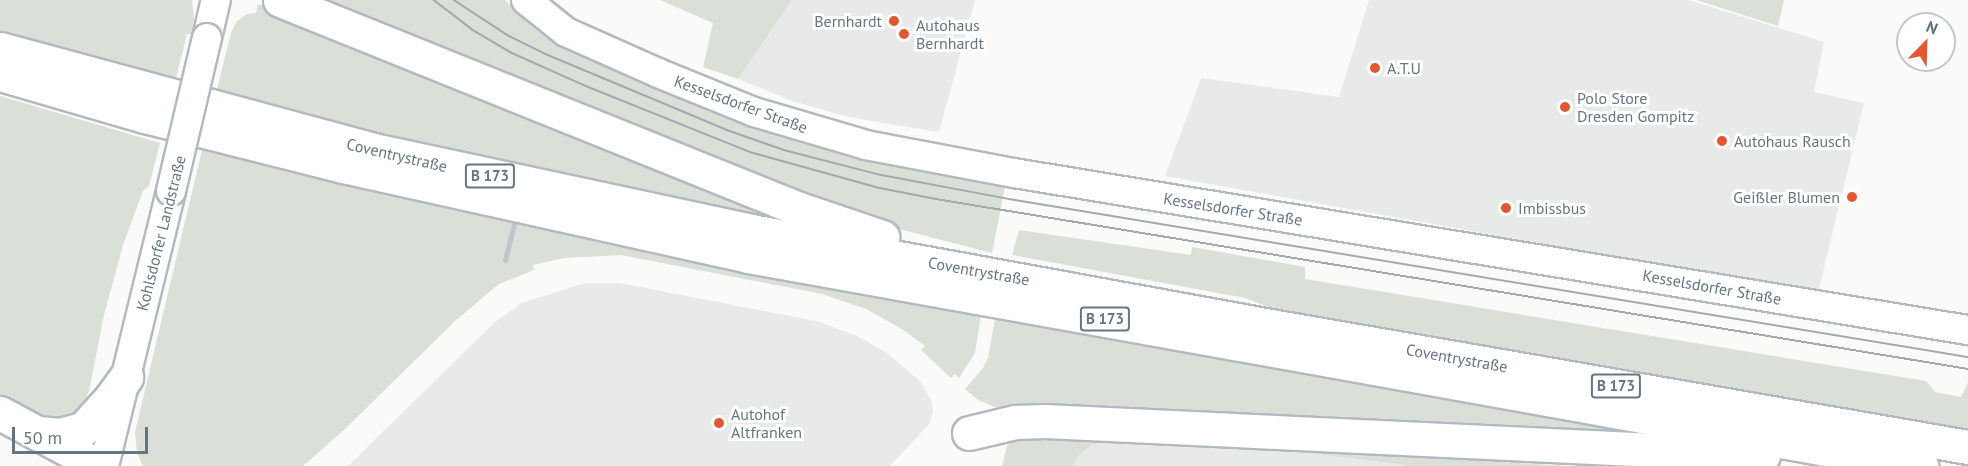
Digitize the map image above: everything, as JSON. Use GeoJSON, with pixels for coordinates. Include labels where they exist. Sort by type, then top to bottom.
{"type":"FeatureCollection","features":[{"type":"Feature","properties":{"kind":"highway"},"geometry":{"type":"LineString","coordinates":[[280,0],[799,209],[986,272]]}},
{"type":"Feature","properties":{"kind":"highway","name":"Coventrystraße"},"geometry":{"type":"LineString","coordinates":[[0,49],[374,150],[751,231],[986,272],[1265,325],[1968,447]]}},
{"type":"Feature","properties":{"kind":"highway","name":"B 173"},"geometry":{"type":"LineString","coordinates":[[10,80],[343,166],[748,256],[1921,466]]}},
{"type":"Feature","properties":{"kind":"highway"},"geometry":{"type":"LineString","coordinates":[[37,433],[60,435],[83,429],[111,398],[126,377]]}},
{"type":"Feature","properties":{"kind":"highway"},"geometry":{"type":"LineString","coordinates":[[0,412],[99,466]]}},
{"type":"Feature","properties":{"kind":"highway"},"geometry":{"type":"LineString","coordinates":[[969,433],[1015,422],[1045,421],[1783,456],[1869,457]]}},
{"type":"Feature","properties":{"kind":"highway"},"geometry":{"type":"LineString","coordinates":[[0,438],[51,466]]}},
{"type":"Feature","properties":{"kind":"street","name":"Kohlsdorfer Landstraße"},"geometry":{"type":"LineString","coordinates":[[104,466],[216,0]]}},
{"type":"Feature","properties":{"kind":"street","name":"Kesselsdorfer Straße"},"geometry":{"type":"LineString","coordinates":[[526,0],[566,32],[658,73],[754,112],[866,145],[1024,174],[1968,330]]}},
{"type":"Feature","properties":{"kind":"shaded area"},"geometry":{"type":"Polygon","coordinates":[[[0,0],[192,0],[194,19],[191,34],[187,34],[174,86],[0,36],[0,0]]]}},
{"type":"Feature","properties":{"kind":"shaded area"},"geometry":{"type":"Polygon","coordinates":[[[302,0],[505,0],[533,28],[560,47],[716,110],[1006,181],[992,253],[860,219],[302,0]]]}},
{"type":"Feature","properties":{"kind":"shaded area"},"geometry":{"type":"Polygon","coordinates":[[[660,0],[792,0],[738,79],[703,67],[713,23],[660,0]]]}},
{"type":"Feature","properties":{"kind":"shaded area"},"geometry":{"type":"Polygon","coordinates":[[[792,0],[975,0],[939,132],[848,117],[792,101],[738,79],[792,0]]]}},
{"type":"Feature","properties":{"kind":"shaded area"},"geometry":{"type":"Polygon","coordinates":[[[1369,0],[1689,0],[1824,42],[1814,92],[1864,103],[1818,293],[1165,176],[1201,78],[1339,97],[1369,0]]]}},
{"type":"Feature","properties":{"kind":"shaded area"},"geometry":{"type":"Polygon","coordinates":[[[1696,0],[1784,0],[1778,26],[1696,0]]]}},
{"type":"Feature","properties":{"kind":"shaded area"},"geometry":{"type":"Polygon","coordinates":[[[258,4],[857,234],[585,184],[215,97],[231,33],[237,21],[247,14],[256,13],[258,4]]]}},
{"type":"Feature","properties":{"kind":"shaded area"},"geometry":{"type":"Polygon","coordinates":[[[0,96],[160,143],[149,186],[143,191],[123,245],[104,315],[89,391],[83,404],[75,413],[52,428],[0,402],[0,96]]]}},
{"type":"Feature","properties":{"kind":"shaded area"},"geometry":{"type":"Polygon","coordinates":[[[202,150],[299,174],[359,180],[982,309],[975,353],[959,378],[955,374],[951,378],[921,350],[925,346],[902,329],[866,309],[822,294],[621,255],[564,258],[533,265],[534,270],[499,284],[455,321],[345,429],[303,466],[143,466],[137,453],[135,432],[202,150]]]}},
{"type":"Feature","properties":{"kind":"shaded area"},"geometry":{"type":"Polygon","coordinates":[[[1019,230],[1191,255],[1192,247],[1305,267],[1305,279],[1926,381],[1935,392],[1961,397],[1968,382],[1968,432],[1276,310],[1245,298],[1012,255],[1019,230]]]}},
{"type":"Feature","properties":{"kind":"shaded area"},"geometry":{"type":"Polygon","coordinates":[[[585,283],[620,283],[816,321],[855,335],[887,353],[920,381],[931,400],[933,411],[930,423],[890,466],[348,466],[496,321],[522,303],[585,283]]]}},
{"type":"Feature","properties":{"kind":"shaded area"},"geometry":{"type":"Polygon","coordinates":[[[996,313],[1741,444],[995,407],[978,400],[965,389],[983,368],[988,358],[996,313]]]}},
{"type":"Feature","properties":{"kind":"shaded area"},"geometry":{"type":"Polygon","coordinates":[[[1016,437],[1113,439],[1092,445],[1079,455],[1073,466],[1002,466],[1007,446],[1016,437]]]}},
{"type":"Feature","properties":{"kind":"shaded area"},"geometry":{"type":"Polygon","coordinates":[[[1113,439],[1291,451],[1414,466],[1073,466],[1079,455],[1092,445],[1113,439]]]}},
{"type":"Feature","properties":{"kind":"shaded area"},"geometry":{"type":"Polygon","coordinates":[[[1291,448],[1569,466],[1414,466],[1291,451],[1291,448]]]}},
{"type":"Feature","properties":{"kind":"waterway"},"geometry":{"type":"LineString","coordinates":[[505,260],[514,225]]}},
{"type":"Feature","properties":{"kind":"tram line"},"geometry":{"type":"LineString","coordinates":[[434,0],[473,30],[510,52],[586,86],[750,152],[880,188],[1968,369]]}},
{"type":"Feature","properties":{"kind":"tram line"},"geometry":{"type":"LineString","coordinates":[[454,0],[509,36],[548,55],[727,130],[784,150],[881,175],[1009,199],[1968,357]]}},
{"type":"Feature","properties":{"kind":"place","name":"Bernhardt"},"geometry":{"type":"Point","coordinates":[894,21]}},
{"type":"Feature","properties":{"kind":"place","name":"Autohaus Bernhardt"},"geometry":{"type":"Point","coordinates":[904,34]}},
{"type":"Feature","properties":{"kind":"place","name":"A.T.U"},"geometry":{"type":"Point","coordinates":[1375,68]}},
{"type":"Feature","properties":{"kind":"place","name":"Polo Store Dresden Gompitz"},"geometry":{"type":"Point","coordinates":[1565,107]}},
{"type":"Feature","properties":{"kind":"place","name":"Autohaus Rausch"},"geometry":{"type":"Point","coordinates":[1722,141]}},
{"type":"Feature","properties":{"kind":"place","name":"Geißler Blumen"},"geometry":{"type":"Point","coordinates":[1852,197]}},
{"type":"Feature","properties":{"kind":"place","name":"Imbissbus"},"geometry":{"type":"Point","coordinates":[1506,208]}},
{"type":"Feature","properties":{"kind":"place","name":"Autohof Altfranken"},"geometry":{"type":"Point","coordinates":[719,423]}}]}
